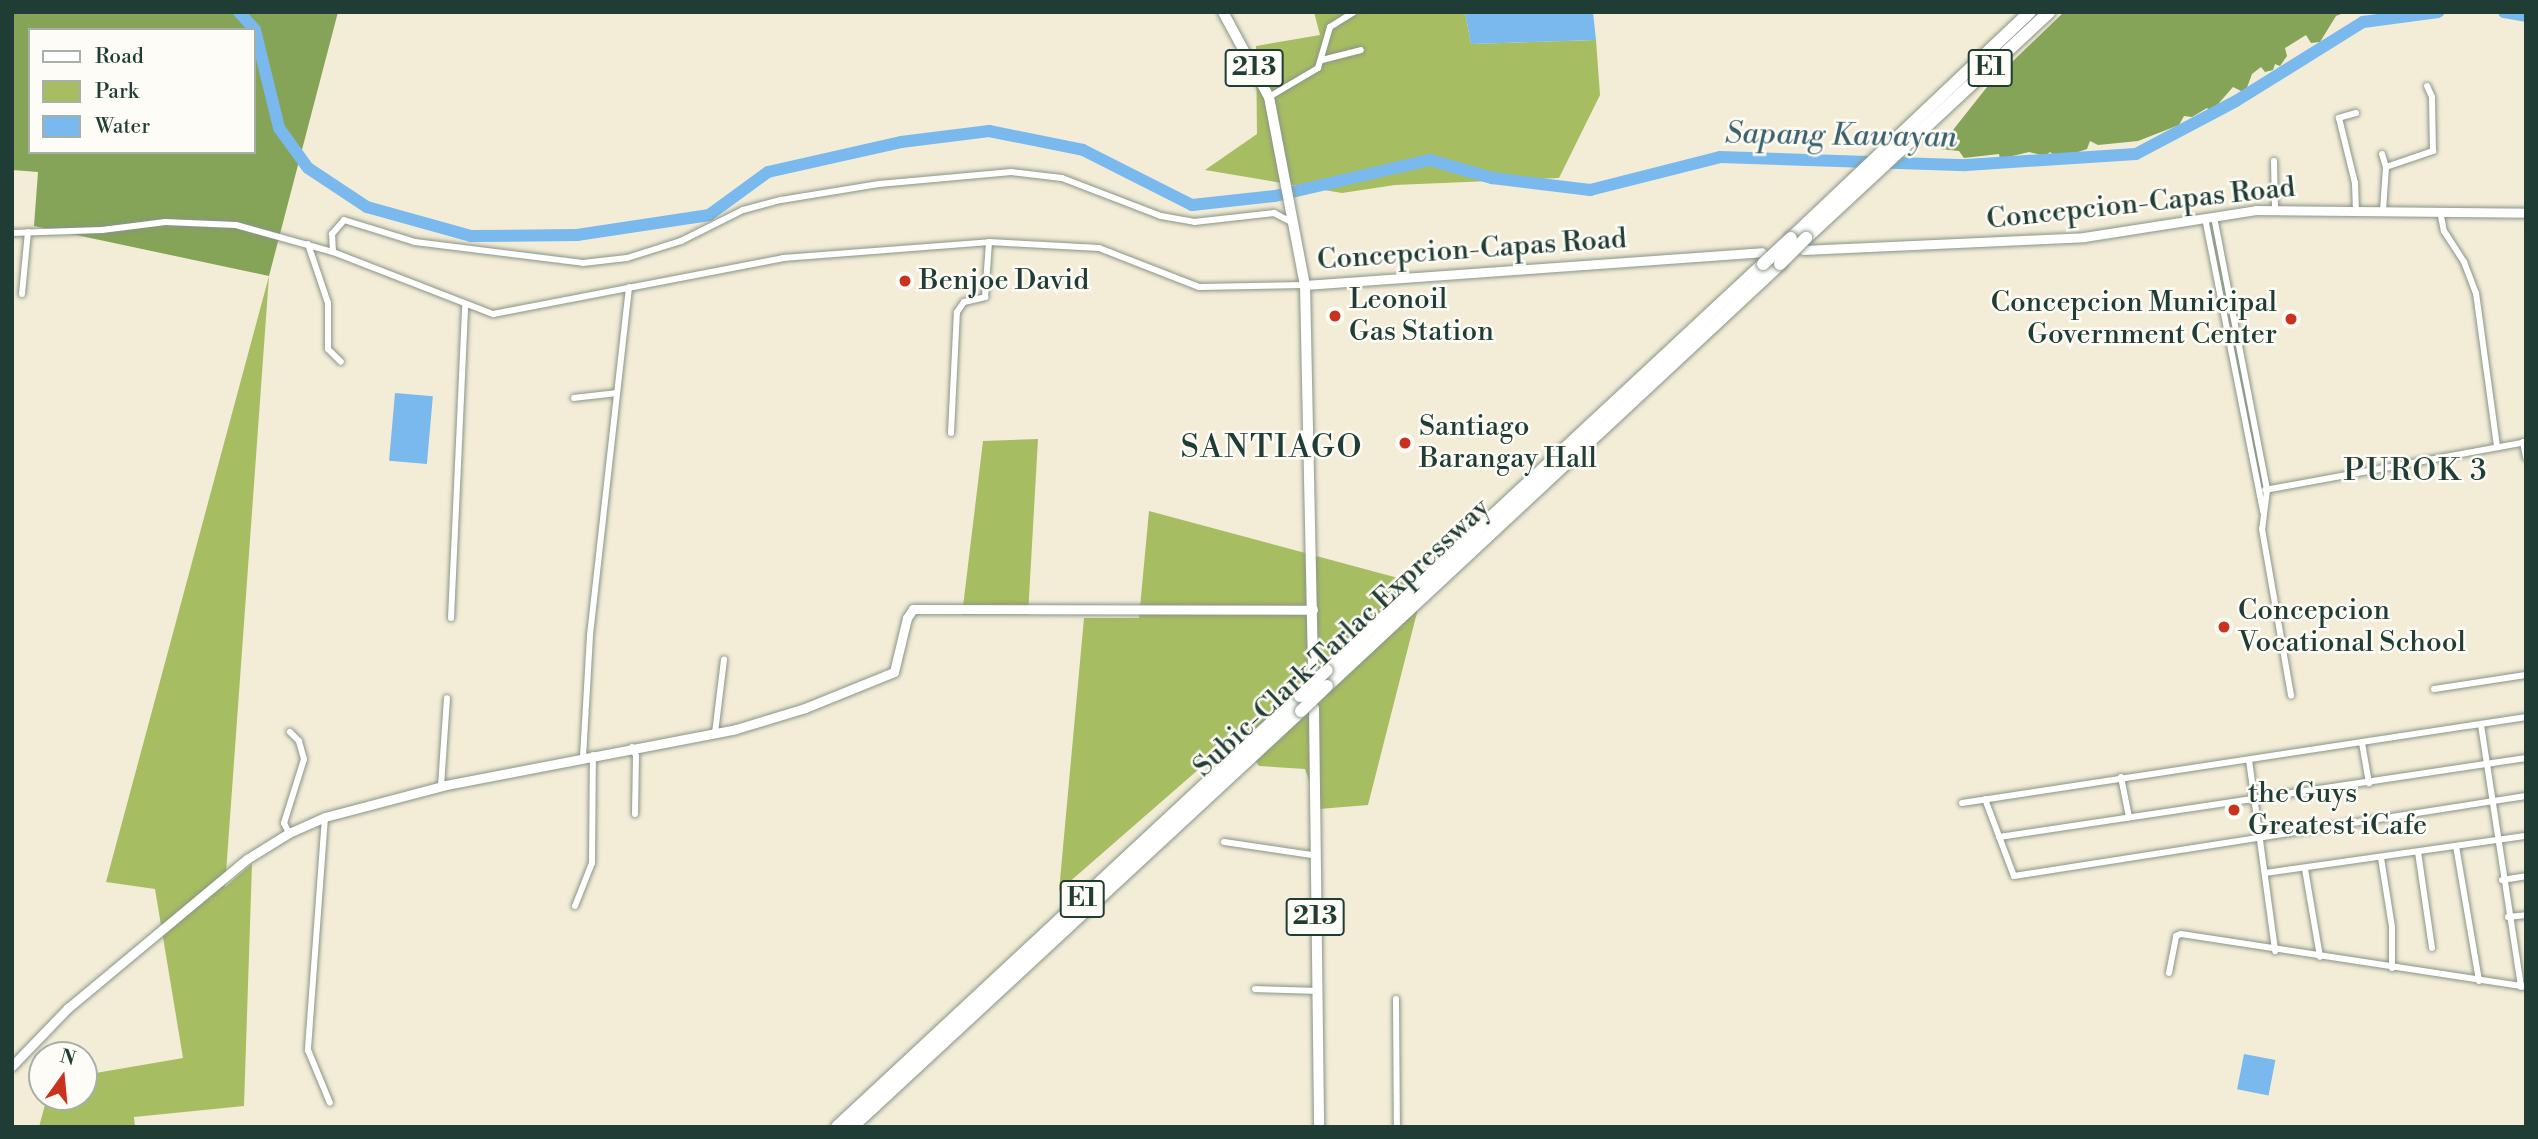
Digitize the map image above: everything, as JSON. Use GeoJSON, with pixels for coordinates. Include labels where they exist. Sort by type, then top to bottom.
{"type":"FeatureCollection","features":[{"type":"Feature","properties":{"kind":"highway","name":"Subic-Clark-Tarlac Expressway"},"geometry":{"type":"LineString","coordinates":[[837,1127],[1763,258],[1791,237],[2030,12]]}},
{"type":"Feature","properties":{"kind":"highway","name":"Subic-Clark-Tarlac Expressway"},"geometry":{"type":"LineString","coordinates":[[852,1127],[1307,710],[1327,686],[1780,264],[1805,244],[1837,209],[2049,12]]}},
{"type":"Feature","properties":{"kind":"main road","name":"Concepcion-Capas Road"},"geometry":{"type":"LineString","coordinates":[[1223,12],[1269,97],[1305,285]]}},
{"type":"Feature","properties":{"kind":"main road","name":"213"},"geometry":{"type":"LineString","coordinates":[[1305,285],[1313,674]]}},
{"type":"Feature","properties":{"kind":"main road","name":"213"},"geometry":{"type":"LineString","coordinates":[[1307,710],[1319,1127]]}},
{"type":"Feature","properties":{"kind":"street"},"geometry":{"type":"LineString","coordinates":[[1269,97],[1311,74],[1322,60],[1330,27],[1354,12]]}},
{"type":"Feature","properties":{"kind":"street"},"geometry":{"type":"LineString","coordinates":[[1322,60],[1361,50]]}},
{"type":"Feature","properties":{"kind":"street"},"geometry":{"type":"LineString","coordinates":[[2386,167],[2433,151],[2432,97],[2427,86]]}},
{"type":"Feature","properties":{"kind":"street"},"geometry":{"type":"LineString","coordinates":[[2356,113],[2339,118],[2355,183],[2356,210]]}},
{"type":"Feature","properties":{"kind":"street"},"geometry":{"type":"LineString","coordinates":[[2382,154],[2386,167],[2383,211]]}},
{"type":"Feature","properties":{"kind":"street"},"geometry":{"type":"LineString","coordinates":[[2274,161],[2275,210]]}},
{"type":"Feature","properties":{"kind":"street"},"geometry":{"type":"LineString","coordinates":[[333,252],[332,234],[344,220],[415,242],[583,263],[627,258],[681,241],[743,210],[781,200],[879,184],[1011,172],[1062,178],[1161,215],[1194,222],[1274,213],[1293,219]]}},
{"type":"Feature","properties":{"kind":"street","name":"Concepcion-Capas Road"},"geometry":{"type":"LineString","coordinates":[[1805,244],[2084,237],[2210,217],[2275,210],[2526,213]]}},
{"type":"Feature","properties":{"kind":"street"},"geometry":{"type":"LineString","coordinates":[[2440,211],[2444,231],[2464,262],[2476,293],[2497,447]]}},
{"type":"Feature","properties":{"kind":"street"},"geometry":{"type":"LineString","coordinates":[[2210,217],[2267,490],[2264,514],[2265,550],[2291,696]]}},
{"type":"Feature","properties":{"kind":"street"},"geometry":{"type":"LineString","coordinates":[[2210,217],[2256,491],[2264,514]]}},
{"type":"Feature","properties":{"kind":"street"},"geometry":{"type":"LineString","coordinates":[[12,233],[196,221],[236,225],[333,252],[465,304],[499,313],[783,258],[989,242],[1099,248],[1199,287],[1305,285]]}},
{"type":"Feature","properties":{"kind":"street"},"geometry":{"type":"LineString","coordinates":[[22,294],[28,232]]}},
{"type":"Feature","properties":{"kind":"street"},"geometry":{"type":"LineString","coordinates":[[951,433],[957,312],[964,302],[985,297],[989,242]]}},
{"type":"Feature","properties":{"kind":"street"},"geometry":{"type":"LineString","coordinates":[[308,244],[328,303],[328,349],[341,362]]}},
{"type":"Feature","properties":{"kind":"street","name":"Concepcion-Capas Road"},"geometry":{"type":"LineString","coordinates":[[1305,285],[1763,258]]}},
{"type":"Feature","properties":{"kind":"street"},"geometry":{"type":"LineString","coordinates":[[575,906],[592,863],[588,756],[590,635],[629,287]]}},
{"type":"Feature","properties":{"kind":"street"},"geometry":{"type":"LineString","coordinates":[[452,618],[465,304]]}},
{"type":"Feature","properties":{"kind":"street"},"geometry":{"type":"LineString","coordinates":[[574,398],[617,393]]}},
{"type":"Feature","properties":{"kind":"street"},"geometry":{"type":"LineString","coordinates":[[2256,491],[2524,442],[2526,458]]}},
{"type":"Feature","properties":{"kind":"street"},"geometry":{"type":"LineString","coordinates":[[12,1066],[68,1008],[247,859],[289,833],[326,817],[441,786],[715,733],[776,718],[891,674],[898,667],[907,618],[913,609],[1313,610]]}},
{"type":"Feature","properties":{"kind":"street"},"geometry":{"type":"LineString","coordinates":[[715,733],[724,660]]}},
{"type":"Feature","properties":{"kind":"street"},"geometry":{"type":"LineString","coordinates":[[2434,689],[2526,675]]}},
{"type":"Feature","properties":{"kind":"street"},"geometry":{"type":"LineString","coordinates":[[441,786],[447,698]]}},
{"type":"Feature","properties":{"kind":"street"},"geometry":{"type":"LineString","coordinates":[[1962,803],[2121,777],[2481,726],[2526,717]]}},
{"type":"Feature","properties":{"kind":"street"},"geometry":{"type":"LineString","coordinates":[[2169,974],[2178,934],[2275,951],[2524,987],[2515,957],[2495,840],[2481,726]]}},
{"type":"Feature","properties":{"kind":"street"},"geometry":{"type":"LineString","coordinates":[[289,833],[284,823],[304,759],[299,741],[290,732]]}},
{"type":"Feature","properties":{"kind":"street"},"geometry":{"type":"LineString","coordinates":[[2362,743],[2369,783]]}},
{"type":"Feature","properties":{"kind":"street"},"geometry":{"type":"LineString","coordinates":[[632,747],[636,756],[635,814]]}},
{"type":"Feature","properties":{"kind":"street"},"geometry":{"type":"LineString","coordinates":[[1999,837],[2526,758]]}},
{"type":"Feature","properties":{"kind":"street"},"geometry":{"type":"LineString","coordinates":[[2249,760],[2275,951]]}},
{"type":"Feature","properties":{"kind":"street"},"geometry":{"type":"LineString","coordinates":[[2121,777],[2129,817]]}},
{"type":"Feature","properties":{"kind":"street"},"geometry":{"type":"LineString","coordinates":[[1985,799],[2014,876],[2526,796]]}},
{"type":"Feature","properties":{"kind":"street"},"geometry":{"type":"LineString","coordinates":[[326,817],[308,1050],[330,1104]]}},
{"type":"Feature","properties":{"kind":"street"},"geometry":{"type":"LineString","coordinates":[[2265,873],[2526,836]]}},
{"type":"Feature","properties":{"kind":"street"},"geometry":{"type":"LineString","coordinates":[[1224,842],[1312,855]]}},
{"type":"Feature","properties":{"kind":"street"},"geometry":{"type":"LineString","coordinates":[[2456,846],[2479,981]]}},
{"type":"Feature","properties":{"kind":"street"},"geometry":{"type":"LineString","coordinates":[[2418,852],[2432,948]]}},
{"type":"Feature","properties":{"kind":"street"},"geometry":{"type":"LineString","coordinates":[[2381,858],[2392,927],[2392,968]]}},
{"type":"Feature","properties":{"kind":"street"},"geometry":{"type":"LineString","coordinates":[[2305,869],[2320,957]]}},
{"type":"Feature","properties":{"kind":"street"},"geometry":{"type":"LineString","coordinates":[[2502,880],[2526,876]]}},
{"type":"Feature","properties":{"kind":"street"},"geometry":{"type":"LineString","coordinates":[[2508,917],[2526,915]]}},
{"type":"Feature","properties":{"kind":"street"},"geometry":{"type":"LineString","coordinates":[[2515,957],[2526,956]]}},
{"type":"Feature","properties":{"kind":"street"},"geometry":{"type":"LineString","coordinates":[[1255,989],[1317,991]]}},
{"type":"Feature","properties":{"kind":"street"},"geometry":{"type":"LineString","coordinates":[[1396,999],[1397,1127]]}},
{"type":"Feature","properties":{"kind":"green space"},"geometry":{"type":"Polygon","coordinates":[[[12,12],[338,12],[269,276],[34,226],[38,172],[12,170],[12,12]]]}},
{"type":"Feature","properties":{"kind":"green space"},"geometry":{"type":"Polygon","coordinates":[[[1314,12],[1465,12],[1471,44],[1596,40],[1600,95],[1559,178],[1395,185],[1342,193],[1205,170],[1257,134],[1256,46],[1320,35],[1314,12]]]}},
{"type":"Feature","properties":{"kind":"green space"},"geometry":{"type":"Polygon","coordinates":[[[2064,12],[2346,12],[2336,16],[2320,42],[2311,43],[2306,35],[2285,48],[2287,56],[2280,66],[2275,64],[2273,70],[2265,72],[2261,67],[2252,74],[2245,93],[2233,87],[2211,112],[2207,108],[2192,117],[2184,116],[2179,125],[2138,141],[2098,145],[2090,141],[2087,149],[2072,154],[2056,156],[2050,152],[2045,156],[2029,152],[2000,159],[1999,154],[1964,158],[1959,151],[1940,149],[1951,142],[1949,135],[1991,82],[2064,12]]]}},
{"type":"Feature","properties":{"kind":"green space"},"geometry":{"type":"Polygon","coordinates":[[[269,276],[225,887],[252,864],[244,1106],[134,1117],[135,1127],[39,1127],[43,1111],[98,1111],[98,1073],[183,1058],[155,889],[106,882],[269,276]]]}},
{"type":"Feature","properties":{"kind":"green space"},"geometry":{"type":"Polygon","coordinates":[[[1038,439],[1028,615],[962,615],[983,441],[1038,439]]]}},
{"type":"Feature","properties":{"kind":"green space"},"geometry":{"type":"Polygon","coordinates":[[[1149,511],[1424,585],[1368,805],[1319,809],[1305,769],[1259,766],[1238,735],[1059,891],[1084,618],[1139,618],[1149,511]]]}},
{"type":"Feature","properties":{"kind":"water"},"geometry":{"type":"Polygon","coordinates":[[[1465,12],[1593,12],[1596,40],[1471,44],[1465,12]]]}},
{"type":"Feature","properties":{"kind":"water"},"geometry":{"type":"Polygon","coordinates":[[[395,393],[433,396],[427,464],[389,461],[395,393]]]}},
{"type":"Feature","properties":{"kind":"water"},"geometry":{"type":"Polygon","coordinates":[[[2244,1054],[2275,1060],[2269,1095],[2237,1089],[2244,1054]]]}},
{"type":"Feature","properties":{"kind":"waterway","name":"Sapang Kawayan"},"geometry":{"type":"LineString","coordinates":[[239,12],[253,28]]}},
{"type":"Feature","properties":{"kind":"waterway","name":"Sapang Kawayan"},"geometry":{"type":"LineString","coordinates":[[256,34],[279,128],[308,168],[367,207],[471,236],[577,235],[709,215],[768,172],[901,142],[989,131],[1083,150],[1192,205],[1275,196],[1430,160],[1492,178],[1590,190],[1720,157],[1966,165],[2136,154],[2236,101],[2363,22],[2438,12]]}},
{"type":"Feature","properties":{"kind":"waterway","name":"Sapang Kawayan"},"geometry":{"type":"LineString","coordinates":[[2504,12],[2526,16]]}},
{"type":"Feature","properties":{"kind":"place","name":"Benjoe David"},"geometry":{"type":"Point","coordinates":[905,281]}},
{"type":"Feature","properties":{"kind":"place","name":"Leonoil Gas Station"},"geometry":{"type":"Point","coordinates":[1335,316]}},
{"type":"Feature","properties":{"kind":"place","name":"Concepcion Municipal Government Center"},"geometry":{"type":"Point","coordinates":[2291,319]}},
{"type":"Feature","properties":{"kind":"place","name":"Santiago Barangay Hall"},"geometry":{"type":"Point","coordinates":[1405,443]}},
{"type":"Feature","properties":{"kind":"place","name":"Concepcion Vocational School"},"geometry":{"type":"Point","coordinates":[2224,627]}},
{"type":"Feature","properties":{"kind":"place","name":"the Guys Greatest iCafe"},"geometry":{"type":"Point","coordinates":[2234,810]}},
{"type":"Feature","properties":{"kind":"district","name":"SANTIAGO"},"geometry":{"type":"Point","coordinates":[1272,447]}},
{"type":"Feature","properties":{"kind":"district","name":"PUROK 3"},"geometry":{"type":"Point","coordinates":[2416,471]}}]}
